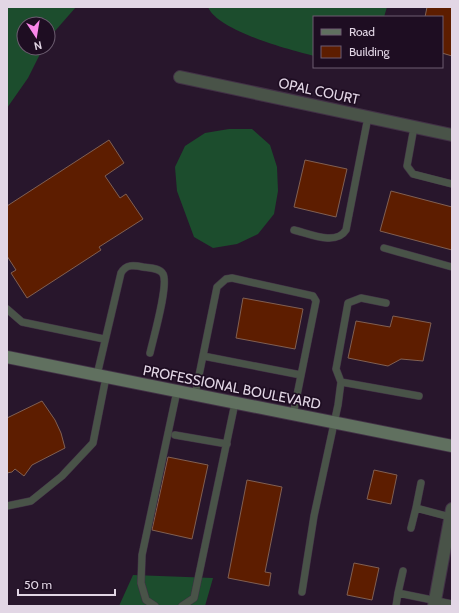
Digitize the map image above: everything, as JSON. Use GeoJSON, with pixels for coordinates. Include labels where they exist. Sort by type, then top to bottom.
{"type":"FeatureCollection","features":[{"type":"Feature","properties":{"kind":"street","name":"OPAL COURT"},"geometry":{"type":"LineString","coordinates":[[180,77],[452,135]]}},
{"type":"Feature","properties":{"kind":"street","name":"PROFESSIONAL BOULEVARD"},"geometry":{"type":"LineString","coordinates":[[7,357],[452,446]]}},
{"type":"Feature","properties":{"kind":"street"},"geometry":{"type":"LineString","coordinates":[[434,603],[451,513]]}},
{"type":"Feature","properties":{"kind":"lane"},"geometry":{"type":"LineString","coordinates":[[294,230],[333,239],[343,235],[346,230],[368,117]]}},
{"type":"Feature","properties":{"kind":"lane"},"geometry":{"type":"LineString","coordinates":[[414,127],[407,166],[409,171],[413,174],[452,184]]}},
{"type":"Feature","properties":{"kind":"lane"},"geometry":{"type":"LineString","coordinates":[[384,248],[452,266]]}},
{"type":"Feature","properties":{"kind":"lane"},"geometry":{"type":"LineString","coordinates":[[7,506],[31,501],[62,476],[93,443],[102,376],[104,339],[121,273],[124,268],[131,265],[154,268],[162,272],[164,275],[165,289],[150,353]]}},
{"type":"Feature","properties":{"kind":"lane"},"geometry":{"type":"LineString","coordinates":[[195,395],[217,287],[226,279],[232,278],[313,296],[316,306],[293,414]]}},
{"type":"Feature","properties":{"kind":"lane"},"geometry":{"type":"LineString","coordinates":[[302,592],[314,516],[338,405],[341,382],[336,369],[348,303],[361,298],[386,303]]}},
{"type":"Feature","properties":{"kind":"lane"},"geometry":{"type":"LineString","coordinates":[[7,309],[22,322],[104,339]]}},
{"type":"Feature","properties":{"kind":"lane"},"geometry":{"type":"LineString","coordinates":[[203,356],[301,375]]}},
{"type":"Feature","properties":{"kind":"lane"},"geometry":{"type":"LineString","coordinates":[[341,382],[419,396]]}},
{"type":"Feature","properties":{"kind":"lane"},"geometry":{"type":"LineString","coordinates":[[155,606],[146,600],[141,583],[142,554],[177,391]]}},
{"type":"Feature","properties":{"kind":"lane"},"geometry":{"type":"LineString","coordinates":[[182,606],[194,598],[235,403]]}},
{"type":"Feature","properties":{"kind":"lane"},"geometry":{"type":"LineString","coordinates":[[175,436],[227,444]]}},
{"type":"Feature","properties":{"kind":"lane"},"geometry":{"type":"LineString","coordinates":[[411,528],[421,483]]}},
{"type":"Feature","properties":{"kind":"lane"},"geometry":{"type":"LineString","coordinates":[[416,508],[451,513]]}},
{"type":"Feature","properties":{"kind":"lane"},"geometry":{"type":"LineString","coordinates":[[396,606],[403,571]]}},
{"type":"Feature","properties":{"kind":"lane"},"geometry":{"type":"LineString","coordinates":[[398,593],[434,603],[452,604]]}},
{"type":"Feature","properties":{"kind":"green space"},"geometry":{"type":"Polygon","coordinates":[[[7,7],[76,7],[56,30],[56,16],[16,16],[16,56],[39,56],[28,78],[7,108],[7,7]]]}},
{"type":"Feature","properties":{"kind":"green space"},"geometry":{"type":"Polygon","coordinates":[[[208,7],[387,7],[384,16],[313,16],[313,56],[256,38],[225,24],[214,16],[208,7]]]}},
{"type":"Feature","properties":{"kind":"green space"},"geometry":{"type":"Polygon","coordinates":[[[229,129],[252,129],[270,145],[277,167],[278,191],[274,214],[258,234],[237,244],[213,248],[194,237],[177,191],[175,167],[185,146],[205,133],[229,129]]]}},
{"type":"Feature","properties":{"kind":"green space"},"geometry":{"type":"Polygon","coordinates":[[[133,575],[213,578],[205,606],[119,606],[133,575]]]}},
{"type":"Feature","properties":{"kind":"building"},"geometry":{"type":"Polygon","coordinates":[[[427,7],[452,7],[452,56],[443,53],[443,16],[425,16],[427,7]]]}},
{"type":"Feature","properties":{"kind":"building"},"geometry":{"type":"Polygon","coordinates":[[[109,140],[124,163],[105,176],[120,198],[126,194],[143,219],[99,247],[101,250],[27,298],[11,273],[16,270],[7,256],[7,206],[109,140]]]}},
{"type":"Feature","properties":{"kind":"building"},"geometry":{"type":"Polygon","coordinates":[[[305,160],[347,169],[336,217],[294,207],[305,160]]]}},
{"type":"Feature","properties":{"kind":"building"},"geometry":{"type":"Polygon","coordinates":[[[391,191],[452,207],[452,250],[380,231],[391,191]]]}},
{"type":"Feature","properties":{"kind":"building"},"geometry":{"type":"Polygon","coordinates":[[[243,298],[303,309],[295,349],[236,338],[243,298]]]}},
{"type":"Feature","properties":{"kind":"building"},"geometry":{"type":"Polygon","coordinates":[[[393,316],[431,323],[423,361],[401,359],[388,366],[348,358],[356,321],[390,327],[393,316]]]}},
{"type":"Feature","properties":{"kind":"building"},"geometry":{"type":"Polygon","coordinates":[[[42,401],[55,420],[61,433],[65,448],[32,465],[24,476],[15,469],[12,472],[7,473],[7,418],[42,401]]]}},
{"type":"Feature","properties":{"kind":"building"},"geometry":{"type":"Polygon","coordinates":[[[168,457],[208,465],[192,539],[152,530],[168,457]]]}},
{"type":"Feature","properties":{"kind":"building"},"geometry":{"type":"Polygon","coordinates":[[[374,470],[397,475],[391,504],[367,499],[374,470]]]}},
{"type":"Feature","properties":{"kind":"building"},"geometry":{"type":"Polygon","coordinates":[[[247,480],[282,487],[265,572],[271,573],[269,586],[228,578],[247,480]]]}},
{"type":"Feature","properties":{"kind":"building"},"geometry":{"type":"Polygon","coordinates":[[[354,563],[379,568],[372,600],[347,595],[354,563]]]}}]}
